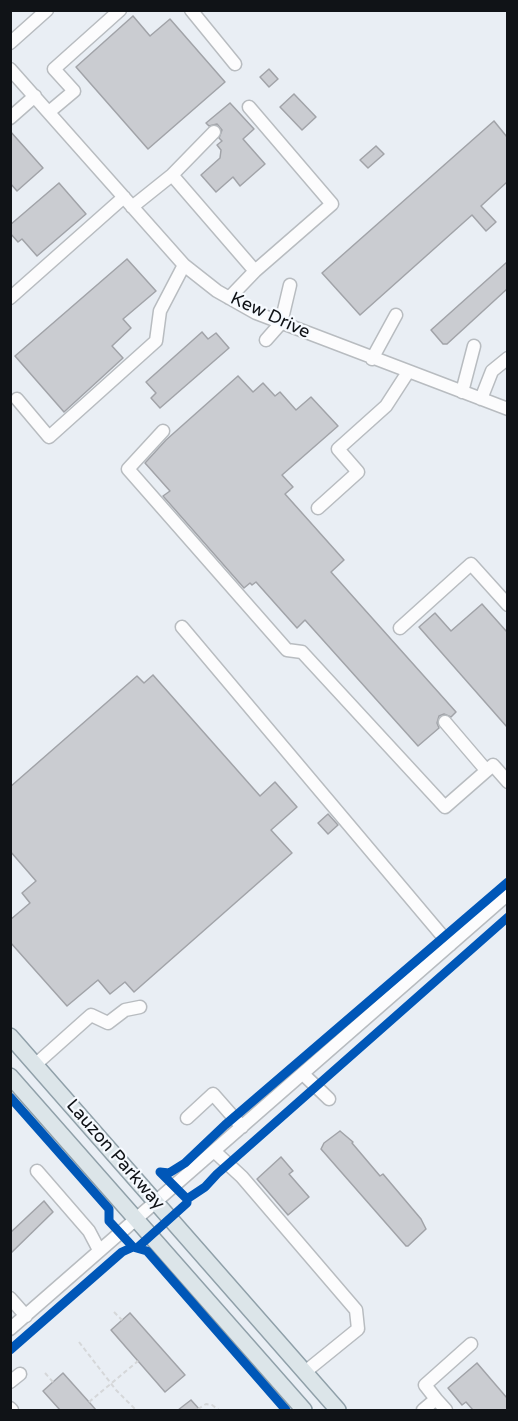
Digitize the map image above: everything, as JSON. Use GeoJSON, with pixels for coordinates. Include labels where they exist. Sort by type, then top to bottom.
{"type":"FeatureCollection","features":[{"type":"Feature","properties":{"kind":"main road","name":"Lauzon Parkway"},"geometry":{"type":"LineString","coordinates":[[10,1036],[338,1410]]}},
{"type":"Feature","properties":{"kind":"main road","name":"Lauzon Parkway"},"geometry":{"type":"LineString","coordinates":[[10,1076],[304,1410]]}},
{"type":"Feature","properties":{"kind":"street"},"geometry":{"type":"LineString","coordinates":[[10,43],[47,10]]}},
{"type":"Feature","properties":{"kind":"street"},"geometry":{"type":"LineString","coordinates":[[49,112],[74,91],[54,69],[120,10]]}},
{"type":"Feature","properties":{"kind":"street"},"geometry":{"type":"LineString","coordinates":[[190,10],[235,64]]}},
{"type":"Feature","properties":{"kind":"street","name":"Kew Drive"},"geometry":{"type":"LineString","coordinates":[[10,69],[184,265],[230,298],[256,314],[507,409]]}},
{"type":"Feature","properties":{"kind":"street"},"geometry":{"type":"LineString","coordinates":[[10,118],[34,96]]}},
{"type":"Feature","properties":{"kind":"street"},"geometry":{"type":"LineString","coordinates":[[230,298],[255,271],[332,204],[249,107]]}},
{"type":"Feature","properties":{"kind":"street"},"geometry":{"type":"LineString","coordinates":[[132,207],[172,175],[214,132]]}},
{"type":"Feature","properties":{"kind":"street"},"geometry":{"type":"LineString","coordinates":[[172,175],[255,271]]}},
{"type":"Feature","properties":{"kind":"street"},"geometry":{"type":"LineString","coordinates":[[10,298],[124,197]]}},
{"type":"Feature","properties":{"kind":"street"},"geometry":{"type":"LineString","coordinates":[[17,399],[49,437],[156,341],[160,311],[184,265]]}},
{"type":"Feature","properties":{"kind":"street"},"geometry":{"type":"LineString","coordinates":[[266,340],[281,323],[290,285]]}},
{"type":"Feature","properties":{"kind":"street"},"geometry":{"type":"LineString","coordinates":[[372,359],[396,315]]}},
{"type":"Feature","properties":{"kind":"street"},"geometry":{"type":"LineString","coordinates":[[462,392],[474,346]]}},
{"type":"Feature","properties":{"kind":"street"},"geometry":{"type":"LineString","coordinates":[[481,399],[492,371],[507,358]]}},
{"type":"Feature","properties":{"kind":"street"},"geometry":{"type":"LineString","coordinates":[[318,508],[358,472],[338,449],[387,406],[408,372]]}},
{"type":"Feature","properties":{"kind":"street"},"geometry":{"type":"LineString","coordinates":[[163,431],[128,469],[287,650],[302,652],[445,807],[493,765],[507,782]]}},
{"type":"Feature","properties":{"kind":"street"},"geometry":{"type":"LineString","coordinates":[[400,628],[471,564],[507,605]]}},
{"type":"Feature","properties":{"kind":"street"},"geometry":{"type":"LineString","coordinates":[[182,627],[450,945]]}},
{"type":"Feature","properties":{"kind":"street"},"geometry":{"type":"LineString","coordinates":[[445,722],[486,770]]}},
{"type":"Feature","properties":{"kind":"street"},"geometry":{"type":"LineString","coordinates":[[10,1329],[507,894]]}},
{"type":"Feature","properties":{"kind":"street"},"geometry":{"type":"LineString","coordinates":[[36,1064],[91,1015],[108,1023],[125,1010],[140,1007]]}},
{"type":"Feature","properties":{"kind":"street"},"geometry":{"type":"LineString","coordinates":[[303,1074],[329,1099]]}},
{"type":"Feature","properties":{"kind":"street"},"geometry":{"type":"LineString","coordinates":[[187,1118],[213,1094],[242,1126]]}},
{"type":"Feature","properties":{"kind":"street"},"geometry":{"type":"LineString","coordinates":[[214,1151],[242,1177],[356,1310],[358,1329],[305,1372]]}},
{"type":"Feature","properties":{"kind":"street"},"geometry":{"type":"LineString","coordinates":[[37,1171],[89,1231],[99,1250]]}},
{"type":"Feature","properties":{"kind":"street"},"geometry":{"type":"LineString","coordinates":[[10,1298],[26,1316]]}},
{"type":"Feature","properties":{"kind":"street"},"geometry":{"type":"LineString","coordinates":[[446,1410],[425,1385],[471,1344]]}},
{"type":"Feature","properties":{"kind":"street"},"geometry":{"type":"LineString","coordinates":[[423,1410],[436,1399]]}},
{"type":"Feature","properties":{"kind":"path"},"geometry":{"type":"LineString","coordinates":[[114,1312],[122,1320]]}},
{"type":"Feature","properties":{"kind":"path"},"geometry":{"type":"LineString","coordinates":[[79,1342],[110,1383],[136,1410]]}},
{"type":"Feature","properties":{"kind":"path"},"geometry":{"type":"LineString","coordinates":[[89,1402],[138,1361]]}},
{"type":"Feature","properties":{"kind":"path"},"geometry":{"type":"LineString","coordinates":[[45,1373],[53,1382]]}},
{"type":"Feature","properties":{"kind":"path"},"geometry":{"type":"LineString","coordinates":[[198,1409],[206,1404],[219,1410]]}},
{"type":"Feature","properties":{"kind":"building"},"geometry":{"type":"Polygon","coordinates":[[[133,16],[150,36],[170,19],[225,82],[148,149],[76,67],[133,16]]]}},
{"type":"Feature","properties":{"kind":"building"},"geometry":{"type":"Polygon","coordinates":[[[269,69],[278,79],[269,87],[260,77],[269,69]]]}},
{"type":"Feature","properties":{"kind":"building"},"geometry":{"type":"Polygon","coordinates":[[[294,94],[316,117],[302,130],[280,107],[294,94]]]}},
{"type":"Feature","properties":{"kind":"building"},"geometry":{"type":"Polygon","coordinates":[[[230,103],[254,129],[243,139],[265,164],[240,186],[233,177],[216,192],[201,175],[220,158],[221,150],[217,145],[222,141],[219,138],[222,130],[217,124],[209,126],[206,123],[230,103]]]}},
{"type":"Feature","properties":{"kind":"building"},"geometry":{"type":"Polygon","coordinates":[[[494,121],[507,137],[507,182],[481,206],[496,222],[486,231],[472,215],[360,315],[322,273],[494,121]]]}},
{"type":"Feature","properties":{"kind":"building"},"geometry":{"type":"Polygon","coordinates":[[[10,131],[43,168],[17,191],[10,183],[10,131]]]}},
{"type":"Feature","properties":{"kind":"building"},"geometry":{"type":"Polygon","coordinates":[[[376,146],[384,154],[368,168],[360,160],[376,146]]]}},
{"type":"Feature","properties":{"kind":"building"},"geometry":{"type":"Polygon","coordinates":[[[59,183],[86,214],[37,256],[22,239],[18,242],[10,233],[10,225],[59,183]]]}},
{"type":"Feature","properties":{"kind":"building"},"geometry":{"type":"Polygon","coordinates":[[[127,259],[156,291],[123,319],[131,328],[112,346],[123,358],[64,412],[15,356],[127,259]]]}},
{"type":"Feature","properties":{"kind":"building"},"geometry":{"type":"Polygon","coordinates":[[[507,262],[507,289],[447,344],[443,344],[431,330],[507,262]]]}},
{"type":"Feature","properties":{"kind":"building"},"geometry":{"type":"Polygon","coordinates":[[[202,332],[208,339],[216,333],[229,348],[160,408],[151,398],[156,393],[146,382],[202,332]]]}},
{"type":"Feature","properties":{"kind":"building"},"geometry":{"type":"Polygon","coordinates":[[[238,376],[253,392],[263,383],[275,396],[280,392],[296,410],[311,397],[338,426],[282,475],[293,487],[285,494],[344,560],[331,572],[456,712],[451,717],[444,714],[439,716],[437,723],[439,728],[418,746],[305,620],[297,628],[256,582],[244,588],[163,496],[170,491],[145,463],[166,440],[238,376]]]}},
{"type":"Feature","properties":{"kind":"building"},"geometry":{"type":"Polygon","coordinates":[[[482,604],[507,632],[507,727],[419,627],[435,613],[451,631],[482,604]]]}},
{"type":"Feature","properties":{"kind":"building"},"geometry":{"type":"Polygon","coordinates":[[[153,675],[260,796],[275,782],[297,807],[271,830],[292,853],[134,992],[125,982],[110,994],[98,980],[67,1006],[10,942],[10,920],[30,903],[22,893],[36,881],[10,851],[10,787],[137,676],[144,683],[153,675]]]}},
{"type":"Feature","properties":{"kind":"building"},"geometry":{"type":"Polygon","coordinates":[[[328,814],[338,825],[328,834],[318,823],[328,814]]]}},
{"type":"Feature","properties":{"kind":"building"},"geometry":{"type":"Polygon","coordinates":[[[340,1131],[353,1142],[380,1176],[383,1174],[421,1219],[426,1229],[408,1246],[321,1149],[324,1143],[340,1131]]]}},
{"type":"Feature","properties":{"kind":"building"},"geometry":{"type":"Polygon","coordinates":[[[281,1157],[293,1171],[289,1174],[309,1197],[288,1215],[257,1179],[281,1157]]]}},
{"type":"Feature","properties":{"kind":"building"},"geometry":{"type":"Polygon","coordinates":[[[44,1201],[53,1212],[10,1254],[10,1233],[44,1201]]]}},
{"type":"Feature","properties":{"kind":"building"},"geometry":{"type":"Polygon","coordinates":[[[130,1313],[185,1375],[165,1392],[111,1330],[130,1313]]]}},
{"type":"Feature","properties":{"kind":"building"},"geometry":{"type":"Polygon","coordinates":[[[477,1363],[507,1398],[507,1410],[473,1410],[466,1402],[462,1405],[448,1388],[477,1363]]]}},
{"type":"Feature","properties":{"kind":"building"},"geometry":{"type":"Polygon","coordinates":[[[63,1373],[96,1410],[60,1410],[43,1391],[63,1373]]]}},
{"type":"Feature","properties":{"kind":"building"},"geometry":{"type":"Polygon","coordinates":[[[191,1400],[200,1410],[178,1410],[191,1400]]]}},
{"type":"Feature","properties":{"kind":"cycle path"},"geometry":{"type":"LineString","coordinates":[[160,1172],[169,1173],[185,1163],[225,1125],[508,882]]}},
{"type":"Feature","properties":{"kind":"cycle path"},"geometry":{"type":"LineString","coordinates":[[187,1199],[205,1187],[508,917]]}},
{"type":"Feature","properties":{"kind":"cycle path"},"geometry":{"type":"LineString","coordinates":[[10,1097],[109,1209],[109,1221],[133,1247]]}},
{"type":"Feature","properties":{"kind":"cycle path"},"geometry":{"type":"LineString","coordinates":[[137,1248],[187,1203],[187,1199],[160,1172]]}},
{"type":"Feature","properties":{"kind":"cycle path"},"geometry":{"type":"LineString","coordinates":[[10,1350],[122,1252],[133,1247],[147,1251],[286,1410]]}}]}
